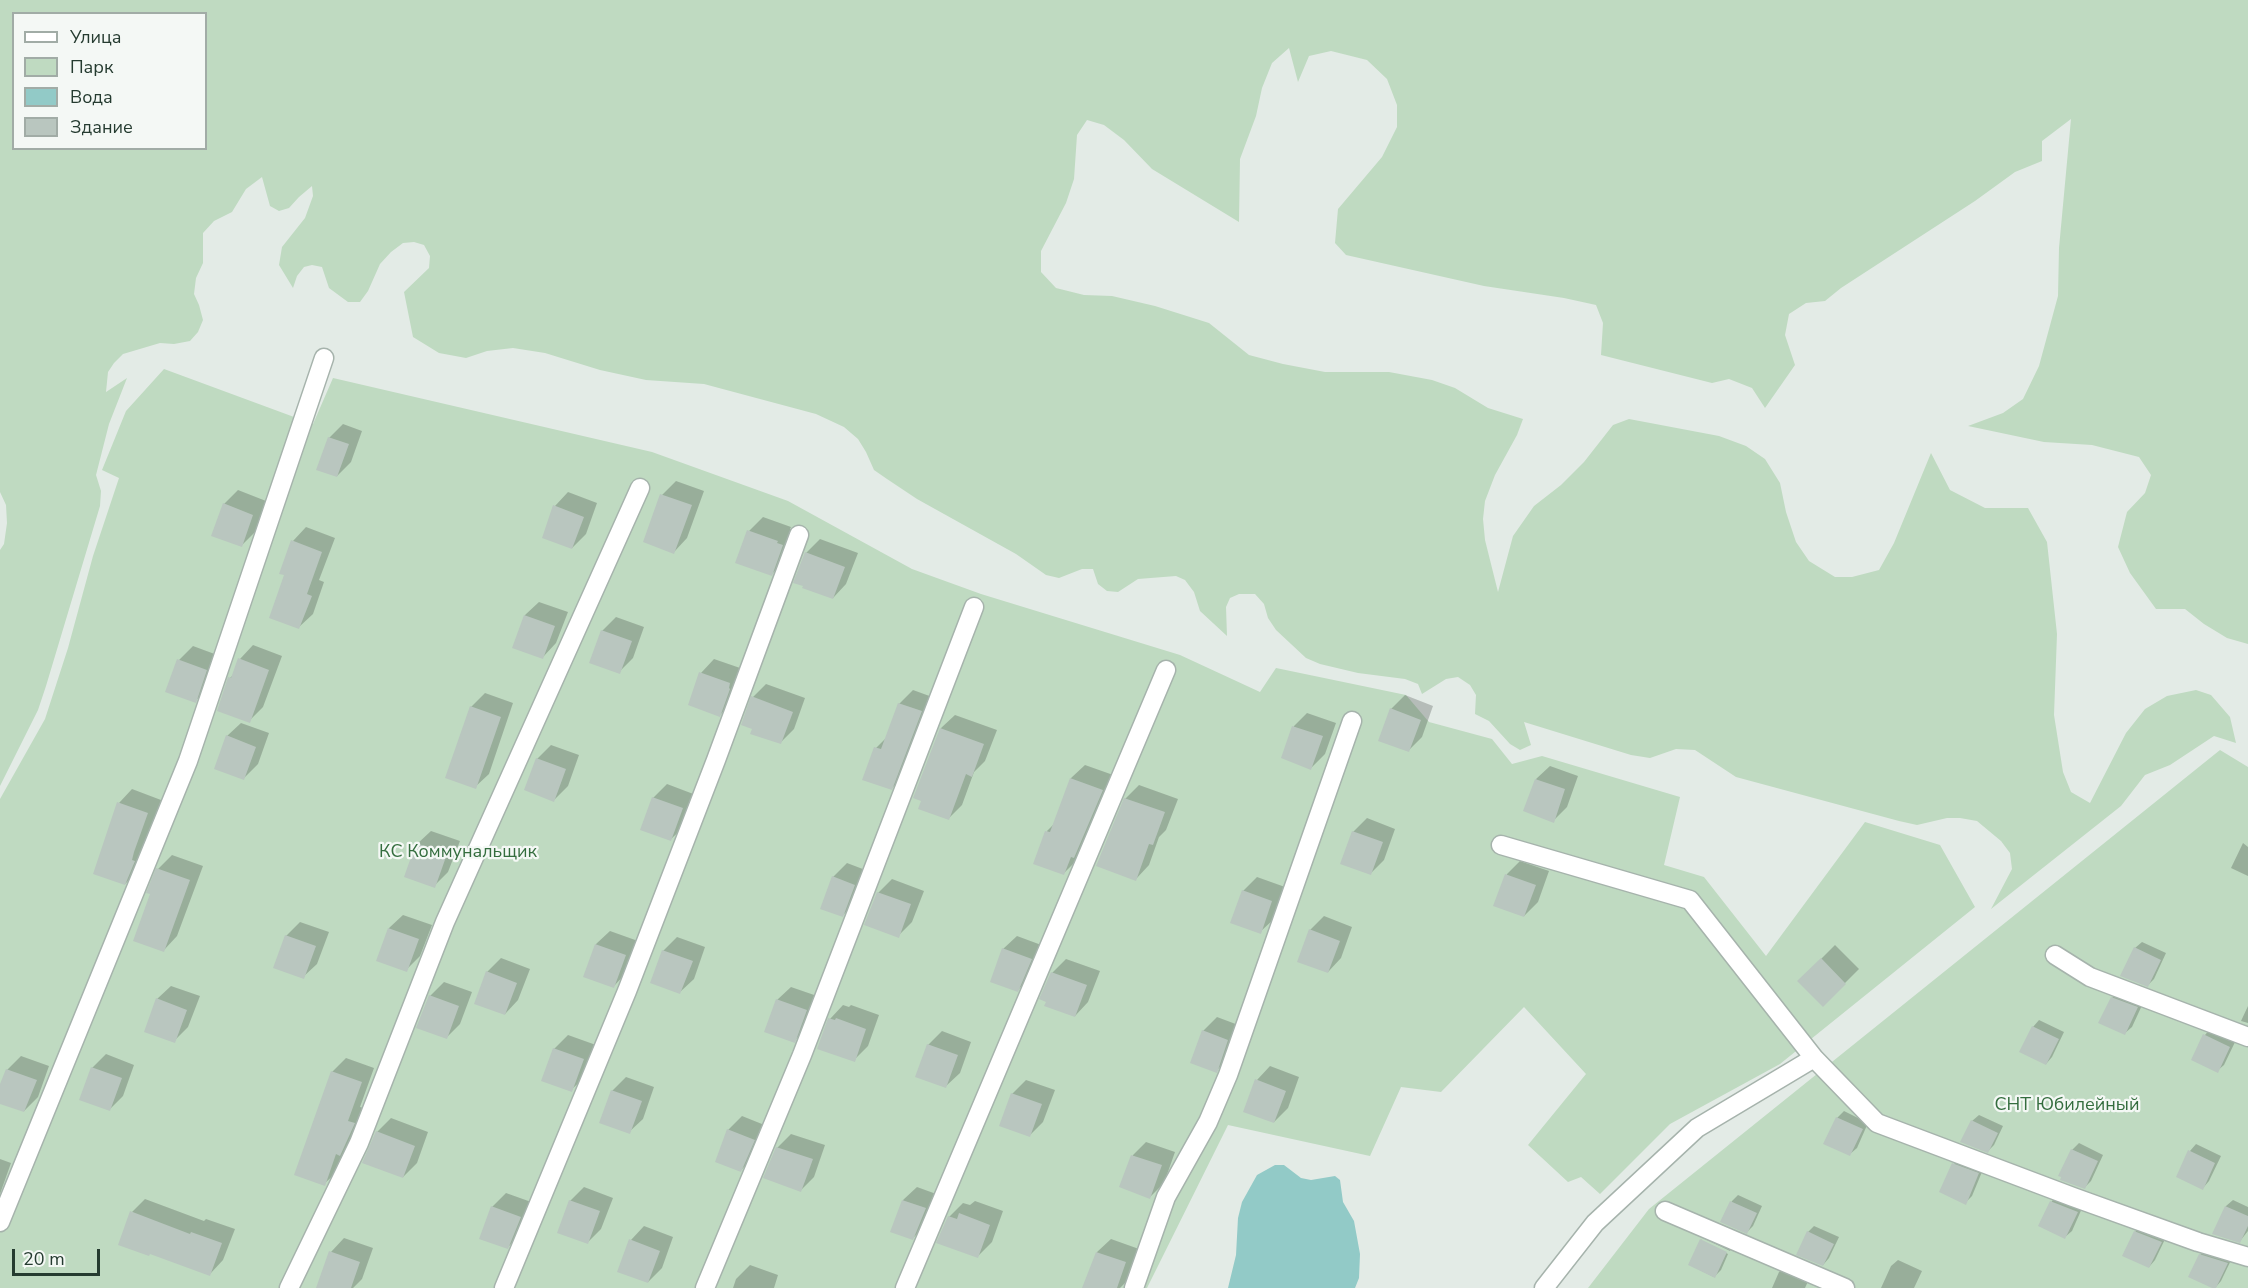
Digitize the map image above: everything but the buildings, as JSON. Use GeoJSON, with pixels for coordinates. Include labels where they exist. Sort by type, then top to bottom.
{"type":"FeatureCollection","features":[{"type":"Feature","properties":{"kind":"street"},"geometry":{"type":"LineString","coordinates":[[0,1222],[188,761],[324,358]]}},
{"type":"Feature","properties":{"kind":"street"},"geometry":{"type":"LineString","coordinates":[[289,1288],[359,1143],[445,922],[640,488]]}},
{"type":"Feature","properties":{"kind":"street"},"geometry":{"type":"LineString","coordinates":[[504,1288],[627,991],[799,535]]}},
{"type":"Feature","properties":{"kind":"street"},"geometry":{"type":"LineString","coordinates":[[705,1288],[802,1055],[974,607]]}},
{"type":"Feature","properties":{"kind":"street"},"geometry":{"type":"LineString","coordinates":[[905,1288],[1166,670]]}},
{"type":"Feature","properties":{"kind":"street"},"geometry":{"type":"LineString","coordinates":[[1134,1288],[1166,1197],[1208,1122],[1228,1075],[1352,721]]}},
{"type":"Feature","properties":{"kind":"street"},"geometry":{"type":"LineString","coordinates":[[1501,845],[1690,900],[1814,1058],[1877,1123],[2114,1212],[2248,1257]]}},
{"type":"Feature","properties":{"kind":"street"},"geometry":{"type":"LineString","coordinates":[[2055,955],[2090,977],[2248,1037]]}},
{"type":"Feature","properties":{"kind":"street"},"geometry":{"type":"LineString","coordinates":[[1544,1288],[1595,1223],[1697,1128],[1814,1058]]}},
{"type":"Feature","properties":{"kind":"street"},"geometry":{"type":"LineString","coordinates":[[1665,1211],[1845,1288]]}},
{"type":"Feature","properties":{"kind":"green space"},"geometry":{"type":"Polygon","coordinates":[[[0,0],[2248,0],[2248,644],[2227,638],[2185,609],[2156,609],[2130,573],[2118,547],[2127,512],[2145,493],[2151,475],[2139,457],[2092,445],[2044,442],[1968,426],[2003,413],[2023,399],[2039,366],[2058,296],[2059,248],[2071,119],[2042,141],[2042,161],[2015,172],[1825,301],[1806,303],[1789,314],[1785,335],[1795,365],[1765,408],[1752,388],[1729,379],[1712,383],[1601,355],[1603,323],[1596,305],[1484,286],[1346,255],[1335,243],[1338,209],[1382,157],[1397,127],[1397,105],[1387,79],[1367,60],[1331,51],[1309,56],[1298,82],[1289,48],[1272,63],[1240,159],[1239,222],[1152,169],[1124,140],[1104,125],[1087,120],[1077,135],[1074,179],[1066,203],[1041,251],[1041,272],[1056,288],[1084,295],[1112,296],[1155,306],[1209,323],[1249,355],[1283,364],[1325,372],[1389,372],[1432,380],[1455,388],[1488,408],[1523,419],[1495,475],[1485,501],[1483,519],[1485,540],[1498,592],[1513,536],[1534,506],[1561,485],[1584,462],[1613,425],[1629,419],[1719,436],[1746,446],[1765,459],[1780,483],[1796,542],[1809,561],[1835,577],[1852,577],[1879,570],[1894,543],[1931,453],[1950,490],[1985,508],[2028,508],[2047,542],[2057,634],[2054,715],[2063,772],[2071,792],[2090,803],[2126,733],[2145,709],[2167,696],[2196,690],[2211,695],[2230,717],[2236,743],[2214,736],[2170,765],[2145,775],[2121,806],[1991,909],[2012,869],[2010,853],[2001,841],[1977,821],[1947,818],[1917,825],[1736,777],[1695,750],[1676,749],[1650,758],[1631,755],[1524,722],[1531,745],[1520,750],[1510,744],[1489,721],[1475,714],[1476,695],[1470,685],[1458,677],[1446,679],[1422,694],[1418,684],[1405,679],[1358,673],[1320,664],[1306,658],[1276,630],[1268,618],[1264,604],[1255,594],[1239,594],[1230,598],[1226,607],[1227,636],[1200,611],[1194,592],[1185,580],[1176,576],[1138,579],[1118,592],[1107,591],[1098,584],[1093,569],[1082,569],[1059,578],[1046,575],[1016,554],[917,499],[874,470],[858,439],[844,427],[816,414],[704,384],[646,380],[600,370],[545,353],[513,348],[487,351],[466,358],[439,353],[413,337],[404,292],[429,268],[430,256],[424,245],[414,242],[403,243],[391,252],[380,264],[368,291],[360,302],[348,302],[329,288],[322,267],[312,265],[304,267],[297,276],[293,288],[279,265],[282,247],[305,218],[313,196],[312,186],[289,208],[279,211],[270,206],[262,177],[246,189],[232,212],[214,221],[203,233],[203,263],[196,278],[194,294],[203,320],[198,332],[190,341],[174,344],[160,343],[123,354],[108,372],[106,392],[127,378],[109,424],[96,475],[101,491],[100,506],[38,710],[0,786],[0,550],[4,544],[7,523],[6,505],[0,492],[0,0]]]}},
{"type":"Feature","properties":{"kind":"green space","name":"КС Коммунальщик"},"geometry":{"type":"Polygon","coordinates":[[[164,369],[313,424],[333,378],[652,452],[788,501],[912,569],[981,594],[1180,655],[1260,692],[1276,668],[1406,695],[1429,722],[1492,739],[1512,764],[1542,756],[1680,797],[1664,865],[1704,877],[1766,956],[1865,822],[1940,845],[1975,907],[1780,1064],[1670,1124],[1600,1194],[1581,1177],[1568,1182],[1528,1145],[1586,1074],[1524,1007],[1441,1092],[1401,1087],[1370,1156],[1228,1125],[1147,1288],[0,1288],[0,799],[45,719],[68,648],[93,556],[119,478],[102,470],[126,411],[164,369]]]}},
{"type":"Feature","properties":{"kind":"green space","name":"СНТ Юбилейный"},"geometry":{"type":"Polygon","coordinates":[[[2220,750],[2248,767],[2248,1288],[1588,1288],[1649,1209],[2220,750]]]}},
{"type":"Feature","properties":{"kind":"water"},"geometry":{"type":"Polygon","coordinates":[[[1275,1165],[1284,1165],[1301,1178],[1311,1180],[1335,1176],[1340,1180],[1343,1202],[1354,1221],[1360,1254],[1359,1278],[1355,1288],[1228,1288],[1236,1255],[1238,1218],[1242,1202],[1257,1175],[1275,1165]]]}}]}
